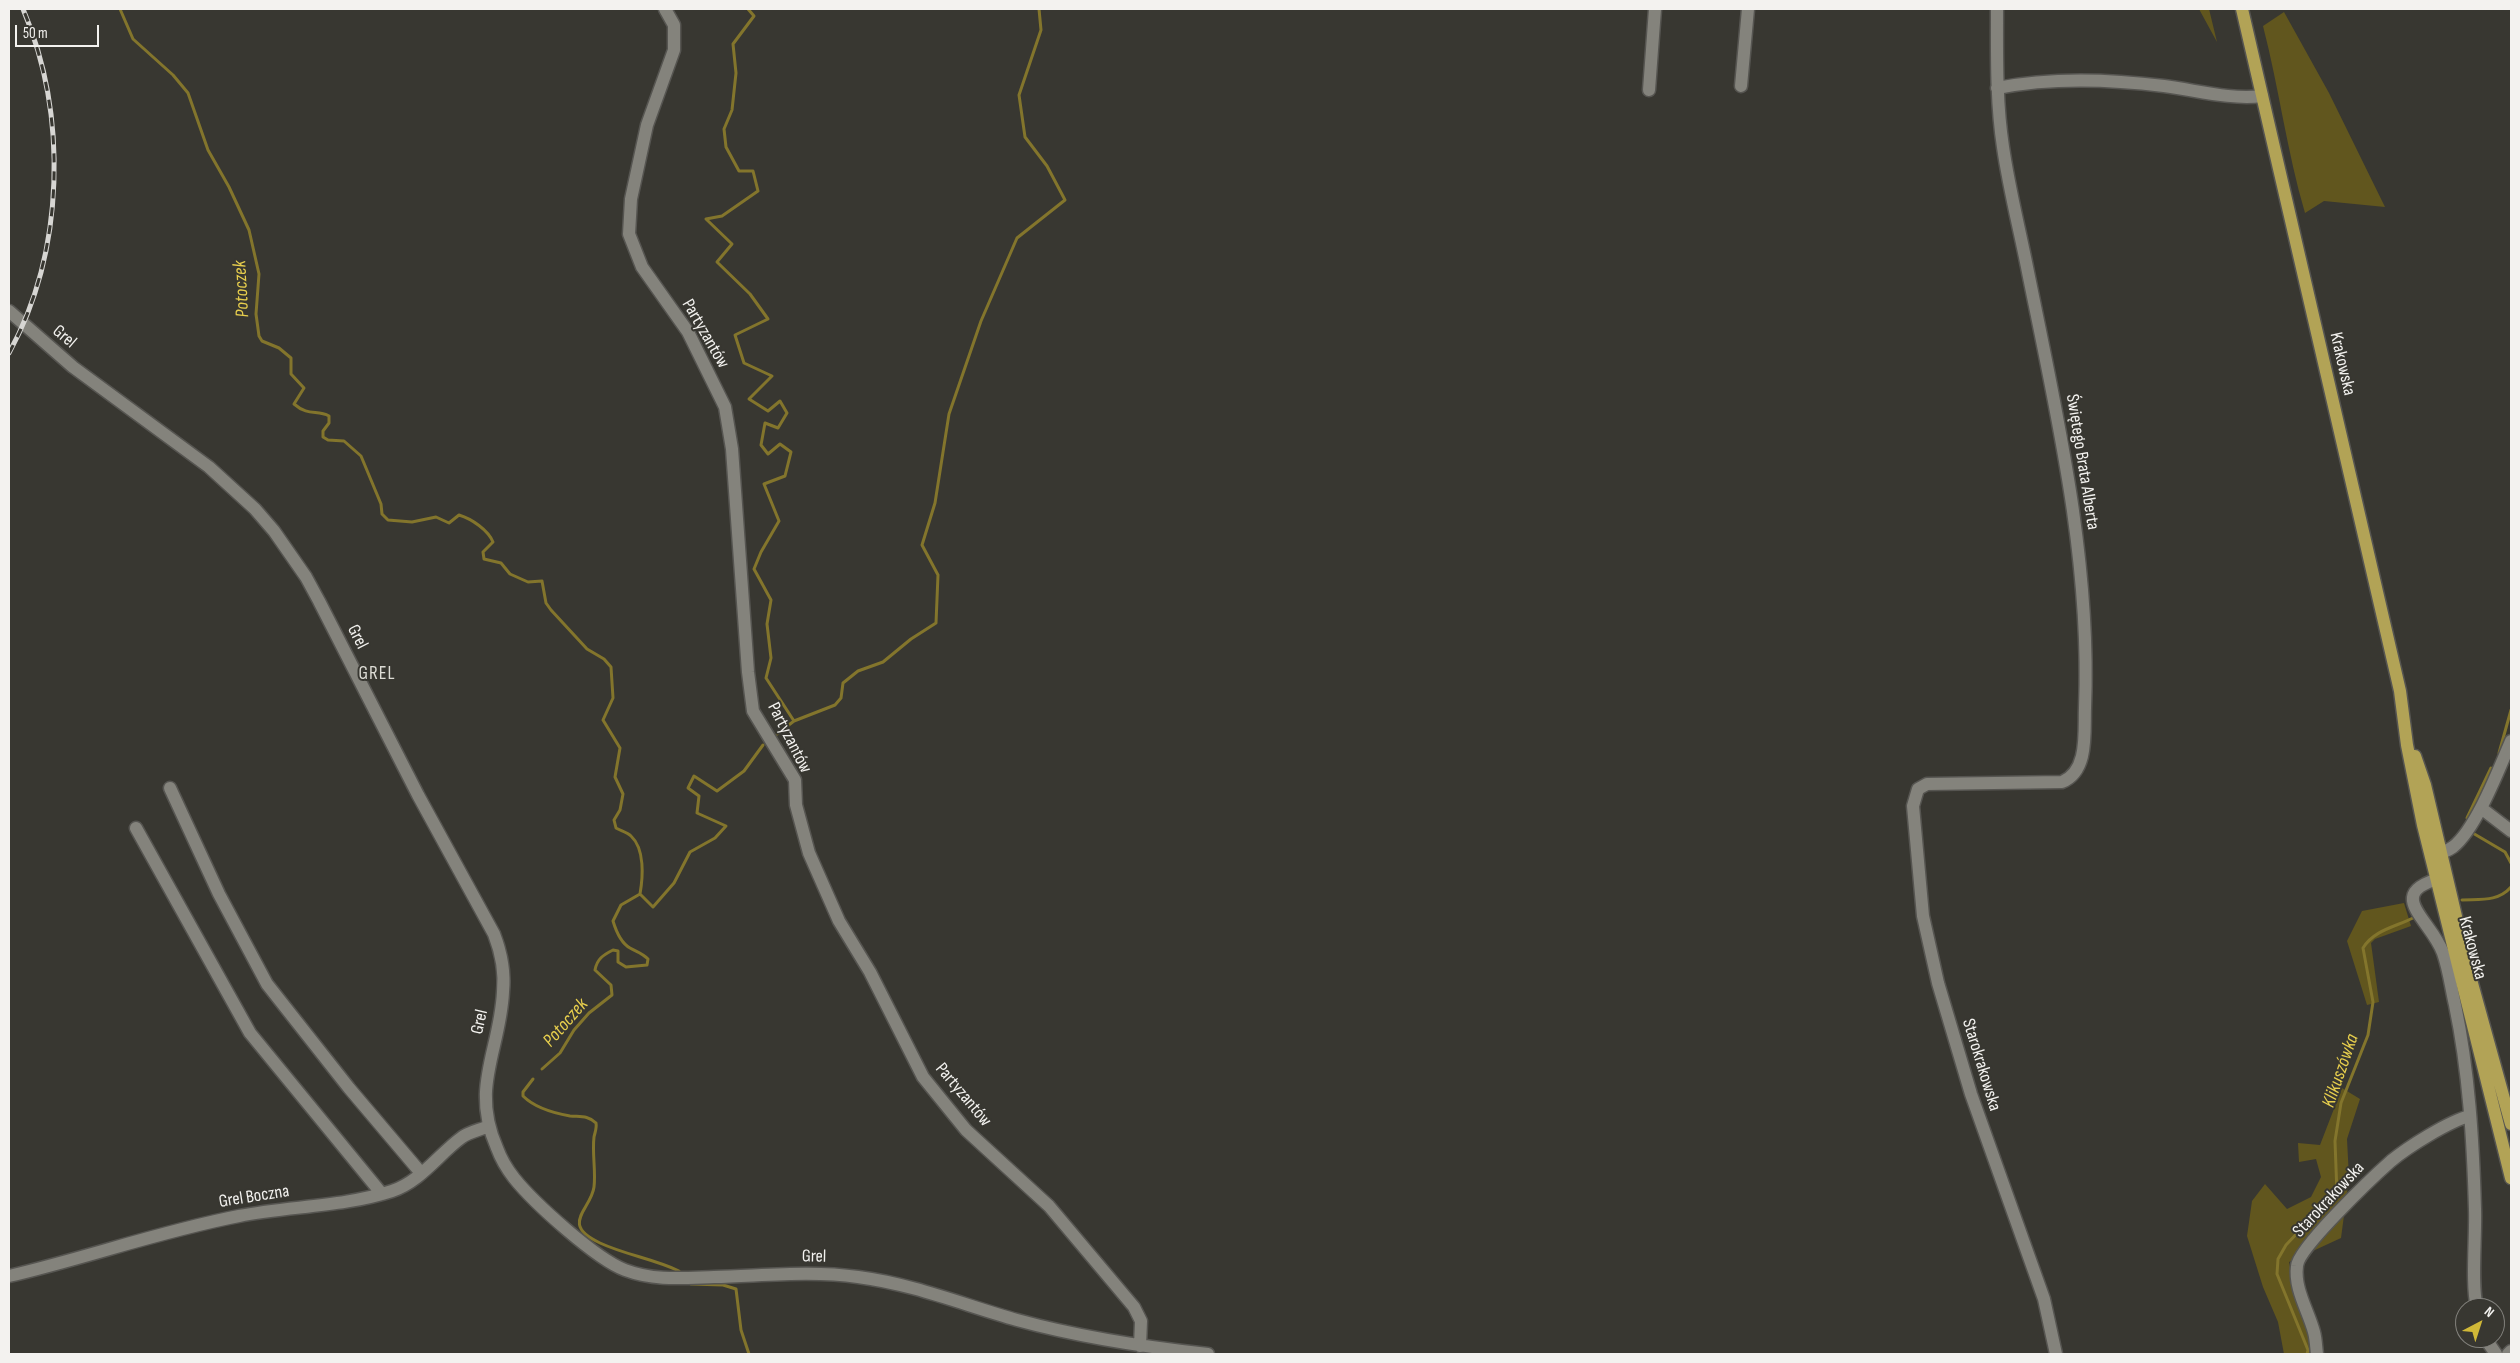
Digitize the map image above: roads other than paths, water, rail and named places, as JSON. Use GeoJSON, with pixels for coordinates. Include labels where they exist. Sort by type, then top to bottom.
{"type":"FeatureCollection","features":[{"type":"Feature","properties":{"kind":"main road","name":"Krakowska"},"geometry":{"type":"LineString","coordinates":[[2242,9],[2398,682],[2412,772],[2511,1124]]}},
{"type":"Feature","properties":{"kind":"main road","name":"Krakowska"},"geometry":{"type":"LineString","coordinates":[[2441,878],[2511,1178]]}},
{"type":"Feature","properties":{"kind":"street","name":"Partyzantów"},"geometry":{"type":"LineString","coordinates":[[665,9],[674,25],[674,50],[647,125],[631,199],[629,234],[642,267],[688,332],[725,407],[733,458],[748,672],[753,711],[794,780],[796,805],[809,853],[839,921],[870,972],[923,1077],[966,1130],[1049,1206],[1134,1307],[1141,1322],[1140,1346]]}},
{"type":"Feature","properties":{"kind":"street"},"geometry":{"type":"LineString","coordinates":[[1649,90],[1655,9]]}},
{"type":"Feature","properties":{"kind":"street"},"geometry":{"type":"LineString","coordinates":[[1740,86],[1748,9]]}},
{"type":"Feature","properties":{"kind":"street","name":"Świętego Brata Alberta"},"geometry":{"type":"LineString","coordinates":[[1927,784],[2062,782],[2076,774],[2082,760],[2084,738],[2087,661],[2086,622],[2075,522],[2049,377],[2003,149],[1997,88],[1996,9]]}},
{"type":"Feature","properties":{"kind":"street"},"geometry":{"type":"LineString","coordinates":[[1997,88],[2034,81],[2098,80],[2162,86],[2233,96],[2262,96]]}},
{"type":"Feature","properties":{"kind":"street","name":"Grel"},"geometry":{"type":"LineString","coordinates":[[9,311],[73,367],[188,451],[234,489],[274,531],[306,577],[418,795],[494,934],[500,950],[503,994],[485,1082],[489,1126],[503,1162],[527,1192],[598,1256],[626,1270],[653,1277],[671,1279],[811,1274],[855,1276],[916,1288],[1017,1320],[1140,1346],[1208,1354]]}},
{"type":"Feature","properties":{"kind":"street"},"geometry":{"type":"LineString","coordinates":[[2435,855],[2457,843],[2480,808],[2511,741]]}},
{"type":"Feature","properties":{"kind":"street","name":"Starokrakowska"},"geometry":{"type":"LineString","coordinates":[[1927,784],[1918,789],[1913,806],[1918,874],[1929,947],[1970,1094],[2044,1300],[2056,1354]]}},
{"type":"Feature","properties":{"kind":"street"},"geometry":{"type":"LineString","coordinates":[[170,788],[219,894],[267,984],[349,1088],[420,1173]]}},
{"type":"Feature","properties":{"kind":"street"},"geometry":{"type":"LineString","coordinates":[[2480,808],[2511,831]]}},
{"type":"Feature","properties":{"kind":"street"},"geometry":{"type":"LineString","coordinates":[[136,828],[250,1033],[382,1194]]}},
{"type":"Feature","properties":{"kind":"street"},"geometry":{"type":"LineString","coordinates":[[2441,878],[2420,885],[2415,889],[2413,900],[2420,916],[2443,953],[2455,1007],[2470,1116],[2477,1298]]}},
{"type":"Feature","properties":{"kind":"street","name":"Starokrakowska"},"geometry":{"type":"LineString","coordinates":[[2317,1354],[2314,1332],[2299,1289],[2296,1264],[2310,1244],[2346,1204],[2392,1160],[2456,1119],[2470,1116]]}},
{"type":"Feature","properties":{"kind":"street","name":"Grel Boczna"},"geometry":{"type":"LineString","coordinates":[[9,1276],[184,1228],[242,1215],[366,1199],[395,1190],[420,1173],[462,1137],[489,1126]]}},
{"type":"Feature","properties":{"kind":"street"},"geometry":{"type":"LineString","coordinates":[[2508,1354],[2511,1351]]}},
{"type":"Feature","properties":{"kind":"waterway","name":"Potoczek"},"geometry":{"type":"LineString","coordinates":[[120,9],[133,39],[173,75],[188,93],[208,150],[229,187],[249,230],[259,274],[256,314],[259,336],[262,341],[279,348],[291,358],[291,374],[304,388],[294,404],[309,412],[329,416],[329,423],[323,431],[323,437],[328,440],[344,441],[361,456],[381,504],[382,514],[388,520],[412,522],[436,517],[449,523],[459,515],[474,522],[487,533],[493,542],[483,552],[484,559],[501,563],[510,574],[528,582],[542,581],[546,603],[551,610],[587,649],[604,659],[611,667],[613,698],[603,720],[620,748],[615,777],[623,794],[620,810],[614,820],[616,828],[628,833],[639,848],[642,864],[640,894]]}},
{"type":"Feature","properties":{"kind":"waterway"},"geometry":{"type":"LineString","coordinates":[[748,9],[754,16],[733,44],[736,73],[732,110],[724,129],[726,147],[739,171],[753,171],[758,191],[722,216],[706,219],[732,244],[717,262],[750,294],[768,319],[735,335],[744,363],[772,376],[749,399],[768,411],[780,401],[787,413],[778,428],[765,423],[761,445],[768,454],[780,444],[791,452],[785,476],[764,484],[779,521],[761,552],[754,569],[771,600],[767,624],[771,658],[766,678],[794,721]]}},
{"type":"Feature","properties":{"kind":"waterway"},"geometry":{"type":"LineString","coordinates":[[777,734],[794,721],[835,705],[841,698],[843,683],[858,671],[883,662],[911,639],[936,623],[938,575],[922,545],[935,503],[949,414],[981,321],[1017,238],[1065,200],[1047,166],[1025,137],[1019,95],[1041,30],[1039,9]]}},
{"type":"Feature","properties":{"kind":"waterway","name":"Klikuszówka"},"geometry":{"type":"LineString","coordinates":[[2499,753],[2511,710]]}},
{"type":"Feature","properties":{"kind":"waterway"},"geometry":{"type":"LineString","coordinates":[[640,894],[653,907],[674,883],[690,852],[715,838],[726,826],[697,813],[699,796],[688,788],[694,776],[717,791],[744,771],[763,745]]}},
{"type":"Feature","properties":{"kind":"waterway","name":"Klikuszówka"},"geometry":{"type":"LineString","coordinates":[[2467,818],[2491,768]]}},
{"type":"Feature","properties":{"kind":"waterway","name":"Klikuszówka"},"geometry":{"type":"LineString","coordinates":[[2471,832],[2505,852],[2511,863]]}},
{"type":"Feature","properties":{"kind":"waterway","name":"Klikuszówka"},"geometry":{"type":"LineString","coordinates":[[2462,900],[2495,897],[2506,892],[2511,887]]}},
{"type":"Feature","properties":{"kind":"waterway","name":"Potoczek"},"geometry":{"type":"LineString","coordinates":[[542,1069],[560,1053],[574,1030],[589,1013],[612,995],[611,985],[595,970],[601,958],[613,950],[618,951],[618,962],[626,967],[647,965],[648,959],[621,940],[613,921],[621,905],[640,894]]}},
{"type":"Feature","properties":{"kind":"waterway","name":"Klikuszówka"},"geometry":{"type":"LineString","coordinates":[[2307,1354],[2308,1350],[2277,1274],[2278,1259],[2286,1245],[2303,1227],[2320,1215],[2337,1194],[2335,1141],[2341,1103],[2368,1035],[2373,1002],[2363,948],[2379,933],[2413,918]]}},
{"type":"Feature","properties":{"kind":"waterway","name":"Potoczek"},"geometry":{"type":"LineString","coordinates":[[533,1079],[523,1092],[523,1096],[528,1100],[551,1112],[587,1118],[596,1123],[594,1137],[594,1187],[592,1195],[580,1216],[579,1223],[581,1229],[600,1243],[679,1271]]}},
{"type":"Feature","properties":{"kind":"waterway","name":"Potoczek"},"geometry":{"type":"LineString","coordinates":[[691,1284],[723,1285],[736,1289],[741,1330],[749,1354]]}},
{"type":"Feature","properties":{"kind":"railway"},"geometry":{"type":"LineString","coordinates":[[9,353],[28,313],[41,271],[50,227],[54,183],[53,138],[48,93],[38,50],[23,9]]}},
{"type":"Feature","properties":{"kind":"district","name":"GREL"},"geometry":{"type":"Point","coordinates":[377,674]}}]}
